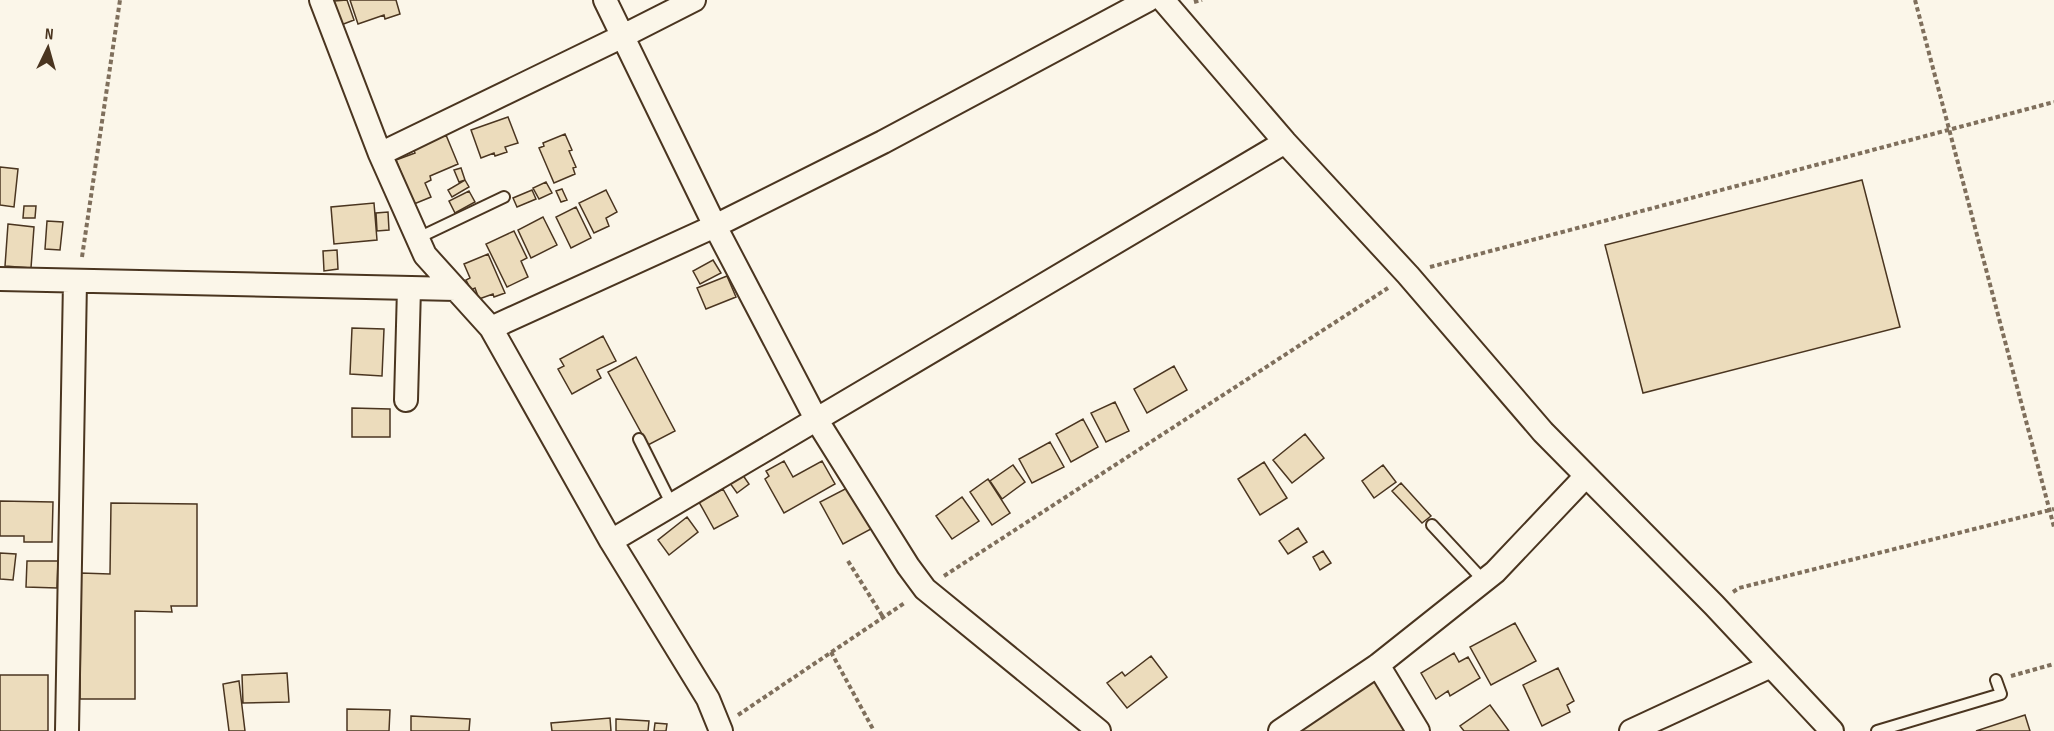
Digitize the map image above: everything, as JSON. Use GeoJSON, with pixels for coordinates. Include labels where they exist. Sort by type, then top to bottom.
{"type":"FeatureCollection","features":[{"type":"Feature","properties":{"kind":"street"},"geometry":{"type":"LineString","coordinates":[[321,0],[380,154],[425,255],[491,328],[611,541],[708,699],[720,729]]}},
{"type":"Feature","properties":{"kind":"street"},"geometry":{"type":"LineString","coordinates":[[605,0],[715,226],[816,419],[908,566],[925,589],[1099,731]]}},
{"type":"Feature","properties":{"kind":"street"},"geometry":{"type":"LineString","coordinates":[[380,154],[694,0]]}},
{"type":"Feature","properties":{"kind":"street"},"geometry":{"type":"LineString","coordinates":[[491,328],[715,226],[884,142],[1148,0]]}},
{"type":"Feature","properties":{"kind":"street"},"geometry":{"type":"LineString","coordinates":[[1163,0],[1286,142],[1418,271],[1543,432],[1714,605],[1832,731]]}},
{"type":"Feature","properties":{"kind":"street"},"geometry":{"type":"LineString","coordinates":[[611,541],[1286,142]]}},
{"type":"Feature","properties":{"kind":"street"},"geometry":{"type":"LineString","coordinates":[[0,279],[456,290]]}},
{"type":"Feature","properties":{"kind":"street"},"geometry":{"type":"LineString","coordinates":[[68,731],[77,281]]}},
{"type":"Feature","properties":{"kind":"street"},"geometry":{"type":"LineString","coordinates":[[406,400],[409,288]]}},
{"type":"Feature","properties":{"kind":"street"},"geometry":{"type":"LineString","coordinates":[[1280,731],[1378,665],[1495,572],[1586,476]]}},
{"type":"Feature","properties":{"kind":"street"},"geometry":{"type":"LineString","coordinates":[[1378,665],[1418,731]]}},
{"type":"Feature","properties":{"kind":"street"},"geometry":{"type":"LineString","coordinates":[[1631,731],[1771,666]]}},
{"type":"Feature","properties":{"kind":"lane"},"geometry":{"type":"LineString","coordinates":[[418,238],[504,197]]}},
{"type":"Feature","properties":{"kind":"lane"},"geometry":{"type":"LineString","coordinates":[[639,439],[672,505]]}},
{"type":"Feature","properties":{"kind":"lane"},"geometry":{"type":"LineString","coordinates":[[1432,525],[1484,581]]}},
{"type":"Feature","properties":{"kind":"lane"},"geometry":{"type":"LineString","coordinates":[[1877,731],[2001,694],[1996,680]]}},
{"type":"Feature","properties":{"kind":"path"},"geometry":{"type":"LineString","coordinates":[[77,281],[120,0]]}},
{"type":"Feature","properties":{"kind":"path"},"geometry":{"type":"LineString","coordinates":[[1191,0],[1200,11]]}},
{"type":"Feature","properties":{"kind":"path"},"geometry":{"type":"LineString","coordinates":[[1915,0],[2054,526]]}},
{"type":"Feature","properties":{"kind":"path"},"geometry":{"type":"LineString","coordinates":[[720,729],[925,589],[1418,271],[2054,102]]}},
{"type":"Feature","properties":{"kind":"path"},"geometry":{"type":"LineString","coordinates":[[1418,271],[1435,276]]}},
{"type":"Feature","properties":{"kind":"path"},"geometry":{"type":"LineString","coordinates":[[1714,605],[1739,588],[2054,509]]}},
{"type":"Feature","properties":{"kind":"path"},"geometry":{"type":"LineString","coordinates":[[848,561],[883,617]]}},
{"type":"Feature","properties":{"kind":"path"},"geometry":{"type":"LineString","coordinates":[[831,652],[874,731]]}},
{"type":"Feature","properties":{"kind":"path"},"geometry":{"type":"LineString","coordinates":[[1996,680],[2054,664]]}},
{"type":"Feature","properties":{"kind":"building"},"geometry":{"type":"Polygon","coordinates":[[[347,0],[354,20],[341,25],[334,1],[347,0]]]}},
{"type":"Feature","properties":{"kind":"building"},"geometry":{"type":"Polygon","coordinates":[[[350,0],[396,0],[400,14],[385,19],[384,15],[358,24],[350,0]]]}},
{"type":"Feature","properties":{"kind":"building"},"geometry":{"type":"Polygon","coordinates":[[[508,117],[518,143],[505,147],[507,152],[495,156],[494,153],[481,158],[471,130],[508,117]]]}},
{"type":"Feature","properties":{"kind":"building"},"geometry":{"type":"Polygon","coordinates":[[[565,134],[572,150],[569,151],[576,167],[573,168],[575,174],[554,183],[539,148],[544,146],[543,143],[565,134]]]}},
{"type":"Feature","properties":{"kind":"building"},"geometry":{"type":"Polygon","coordinates":[[[446,135],[458,164],[430,176],[431,180],[425,183],[431,197],[414,204],[396,160],[415,153],[413,148],[446,135]]]}},
{"type":"Feature","properties":{"kind":"building"},"geometry":{"type":"Polygon","coordinates":[[[0,167],[18,169],[14,207],[0,205],[0,167]]]}},
{"type":"Feature","properties":{"kind":"building"},"geometry":{"type":"Polygon","coordinates":[[[461,168],[465,180],[459,182],[454,170],[461,168]]]}},
{"type":"Feature","properties":{"kind":"building"},"geometry":{"type":"Polygon","coordinates":[[[465,180],[469,187],[452,197],[448,190],[465,180]]]}},
{"type":"Feature","properties":{"kind":"building"},"geometry":{"type":"Polygon","coordinates":[[[1862,180],[1900,327],[1643,393],[1605,245],[1862,180]]]}},
{"type":"Feature","properties":{"kind":"building"},"geometry":{"type":"Polygon","coordinates":[[[546,182],[552,193],[539,199],[533,188],[546,182]]]}},
{"type":"Feature","properties":{"kind":"building"},"geometry":{"type":"Polygon","coordinates":[[[562,189],[567,200],[561,202],[556,191],[562,189]]]}},
{"type":"Feature","properties":{"kind":"building"},"geometry":{"type":"Polygon","coordinates":[[[532,190],[536,199],[517,207],[513,198],[532,190]]]}},
{"type":"Feature","properties":{"kind":"building"},"geometry":{"type":"Polygon","coordinates":[[[606,190],[617,212],[606,218],[609,226],[594,233],[579,203],[606,190]]]}},
{"type":"Feature","properties":{"kind":"building"},"geometry":{"type":"Polygon","coordinates":[[[469,191],[475,202],[455,213],[449,201],[469,191]]]}},
{"type":"Feature","properties":{"kind":"building"},"geometry":{"type":"Polygon","coordinates":[[[374,203],[377,240],[334,244],[331,207],[374,203]]]}},
{"type":"Feature","properties":{"kind":"building"},"geometry":{"type":"Polygon","coordinates":[[[24,206],[36,206],[35,218],[23,218],[24,206]]]}},
{"type":"Feature","properties":{"kind":"building"},"geometry":{"type":"Polygon","coordinates":[[[576,207],[591,238],[571,248],[556,217],[576,207]]]}},
{"type":"Feature","properties":{"kind":"building"},"geometry":{"type":"Polygon","coordinates":[[[388,212],[389,230],[377,231],[376,213],[388,212]]]}},
{"type":"Feature","properties":{"kind":"building"},"geometry":{"type":"Polygon","coordinates":[[[543,217],[557,245],[531,258],[518,230],[543,217]]]}},
{"type":"Feature","properties":{"kind":"building"},"geometry":{"type":"Polygon","coordinates":[[[47,221],[63,222],[60,250],[45,249],[47,221]]]}},
{"type":"Feature","properties":{"kind":"building"},"geometry":{"type":"Polygon","coordinates":[[[8,224],[34,227],[31,268],[5,266],[8,224]]]}},
{"type":"Feature","properties":{"kind":"building"},"geometry":{"type":"Polygon","coordinates":[[[514,231],[527,258],[521,261],[528,277],[507,287],[486,244],[514,231]]]}},
{"type":"Feature","properties":{"kind":"building"},"geometry":{"type":"Polygon","coordinates":[[[337,250],[338,269],[324,271],[323,251],[337,250]]]}},
{"type":"Feature","properties":{"kind":"building"},"geometry":{"type":"Polygon","coordinates":[[[488,254],[505,293],[479,299],[475,288],[471,290],[466,280],[470,278],[464,264],[488,254]]]}},
{"type":"Feature","properties":{"kind":"building"},"geometry":{"type":"Polygon","coordinates":[[[713,260],[721,273],[700,284],[693,271],[713,260]]]}},
{"type":"Feature","properties":{"kind":"building"},"geometry":{"type":"Polygon","coordinates":[[[727,276],[736,297],[706,309],[697,288],[727,276]]]}},
{"type":"Feature","properties":{"kind":"building"},"geometry":{"type":"Polygon","coordinates":[[[352,328],[384,329],[382,376],[350,374],[352,328]]]}},
{"type":"Feature","properties":{"kind":"building"},"geometry":{"type":"Polygon","coordinates":[[[603,336],[616,361],[597,370],[601,378],[572,394],[558,369],[564,366],[560,359],[603,336]]]}},
{"type":"Feature","properties":{"kind":"building"},"geometry":{"type":"Polygon","coordinates":[[[636,357],[675,431],[648,445],[608,372],[636,357]]]}},
{"type":"Feature","properties":{"kind":"building"},"geometry":{"type":"Polygon","coordinates":[[[1174,366],[1187,390],[1147,413],[1134,389],[1174,366]]]}},
{"type":"Feature","properties":{"kind":"building"},"geometry":{"type":"Polygon","coordinates":[[[1115,402],[1129,431],[1106,442],[1091,413],[1115,402]]]}},
{"type":"Feature","properties":{"kind":"building"},"geometry":{"type":"Polygon","coordinates":[[[352,408],[390,409],[390,437],[352,437],[352,408]]]}},
{"type":"Feature","properties":{"kind":"building"},"geometry":{"type":"Polygon","coordinates":[[[1083,419],[1098,447],[1071,462],[1056,434],[1083,419]]]}},
{"type":"Feature","properties":{"kind":"building"},"geometry":{"type":"Polygon","coordinates":[[[1305,434],[1324,458],[1292,483],[1273,460],[1305,434]]]}},
{"type":"Feature","properties":{"kind":"building"},"geometry":{"type":"Polygon","coordinates":[[[1050,442],[1064,467],[1032,483],[1019,459],[1050,442]]]}},
{"type":"Feature","properties":{"kind":"building"},"geometry":{"type":"Polygon","coordinates":[[[784,461],[793,477],[822,461],[835,484],[784,513],[765,479],[769,476],[766,471],[784,461]]]}},
{"type":"Feature","properties":{"kind":"building"},"geometry":{"type":"Polygon","coordinates":[[[1264,462],[1287,498],[1260,515],[1238,479],[1264,462]]]}},
{"type":"Feature","properties":{"kind":"building"},"geometry":{"type":"Polygon","coordinates":[[[1013,465],[1025,482],[1002,499],[990,481],[1013,465]]]}},
{"type":"Feature","properties":{"kind":"building"},"geometry":{"type":"Polygon","coordinates":[[[1383,465],[1396,482],[1374,498],[1362,481],[1383,465]]]}},
{"type":"Feature","properties":{"kind":"building"},"geometry":{"type":"Polygon","coordinates":[[[740,471],[749,484],[737,493],[727,479],[740,471]]]}},
{"type":"Feature","properties":{"kind":"building"},"geometry":{"type":"Polygon","coordinates":[[[988,479],[1010,513],[992,525],[970,492],[988,479]]]}},
{"type":"Feature","properties":{"kind":"building"},"geometry":{"type":"Polygon","coordinates":[[[1401,483],[1431,516],[1422,523],[1392,491],[1401,483]]]}},
{"type":"Feature","properties":{"kind":"building"},"geometry":{"type":"Polygon","coordinates":[[[849,487],[871,529],[843,544],[820,502],[849,487]]]}},
{"type":"Feature","properties":{"kind":"building"},"geometry":{"type":"Polygon","coordinates":[[[723,489],[738,516],[714,529],[699,502],[723,489]]]}},
{"type":"Feature","properties":{"kind":"building"},"geometry":{"type":"Polygon","coordinates":[[[962,497],[979,521],[952,539],[936,516],[962,497]]]}},
{"type":"Feature","properties":{"kind":"building"},"geometry":{"type":"Polygon","coordinates":[[[0,501],[53,502],[52,542],[24,542],[24,536],[0,536],[0,501]]]}},
{"type":"Feature","properties":{"kind":"building"},"geometry":{"type":"Polygon","coordinates":[[[111,503],[197,504],[197,606],[171,606],[172,612],[135,611],[135,699],[80,699],[81,573],[110,574],[111,503]]]}},
{"type":"Feature","properties":{"kind":"building"},"geometry":{"type":"Polygon","coordinates":[[[687,517],[698,532],[669,555],[658,540],[687,517]]]}},
{"type":"Feature","properties":{"kind":"building"},"geometry":{"type":"Polygon","coordinates":[[[1298,528],[1307,542],[1288,554],[1279,541],[1298,528]]]}},
{"type":"Feature","properties":{"kind":"building"},"geometry":{"type":"Polygon","coordinates":[[[1323,551],[1331,563],[1320,570],[1313,557],[1323,551]]]}},
{"type":"Feature","properties":{"kind":"building"},"geometry":{"type":"Polygon","coordinates":[[[0,553],[16,554],[13,580],[0,579],[0,553]]]}},
{"type":"Feature","properties":{"kind":"building"},"geometry":{"type":"Polygon","coordinates":[[[27,561],[58,561],[57,588],[26,587],[27,561]]]}},
{"type":"Feature","properties":{"kind":"building"},"geometry":{"type":"Polygon","coordinates":[[[1515,623],[1536,661],[1491,685],[1470,647],[1515,623]]]}},
{"type":"Feature","properties":{"kind":"building"},"geometry":{"type":"Polygon","coordinates":[[[1454,653],[1459,662],[1468,657],[1480,678],[1450,696],[1448,691],[1436,699],[1421,673],[1454,653]]]}},
{"type":"Feature","properties":{"kind":"building"},"geometry":{"type":"Polygon","coordinates":[[[1151,656],[1167,677],[1127,708],[1107,683],[1122,672],[1125,676],[1151,656]]]}},
{"type":"Feature","properties":{"kind":"building"},"geometry":{"type":"Polygon","coordinates":[[[1558,668],[1574,701],[1567,705],[1570,712],[1542,726],[1523,685],[1558,668]]]}},
{"type":"Feature","properties":{"kind":"building"},"geometry":{"type":"Polygon","coordinates":[[[287,673],[289,702],[243,703],[242,675],[287,673]]]}},
{"type":"Feature","properties":{"kind":"building"},"geometry":{"type":"Polygon","coordinates":[[[0,675],[48,675],[48,731],[0,731],[0,675]]]}},
{"type":"Feature","properties":{"kind":"building"},"geometry":{"type":"Polygon","coordinates":[[[1374,678],[1408,731],[1292,731],[1374,678]]]}},
{"type":"Feature","properties":{"kind":"building"},"geometry":{"type":"Polygon","coordinates":[[[239,681],[245,731],[229,731],[223,684],[239,681]]]}},
{"type":"Feature","properties":{"kind":"building"},"geometry":{"type":"Polygon","coordinates":[[[1490,705],[1509,731],[1464,731],[1460,726],[1490,705]]]}},
{"type":"Feature","properties":{"kind":"building"},"geometry":{"type":"Polygon","coordinates":[[[347,709],[390,710],[389,731],[347,731],[347,709]]]}},
{"type":"Feature","properties":{"kind":"building"},"geometry":{"type":"Polygon","coordinates":[[[2025,715],[2030,731],[1976,731],[2025,715]]]}},
{"type":"Feature","properties":{"kind":"building"},"geometry":{"type":"Polygon","coordinates":[[[411,716],[470,719],[469,731],[411,731],[411,716]]]}},
{"type":"Feature","properties":{"kind":"building"},"geometry":{"type":"Polygon","coordinates":[[[610,718],[611,731],[552,731],[551,723],[610,718]]]}},
{"type":"Feature","properties":{"kind":"building"},"geometry":{"type":"Polygon","coordinates":[[[616,719],[649,721],[648,731],[616,731],[616,719]]]}},
{"type":"Feature","properties":{"kind":"building"},"geometry":{"type":"Polygon","coordinates":[[[655,723],[667,724],[666,731],[654,731],[655,723]]]}}]}
